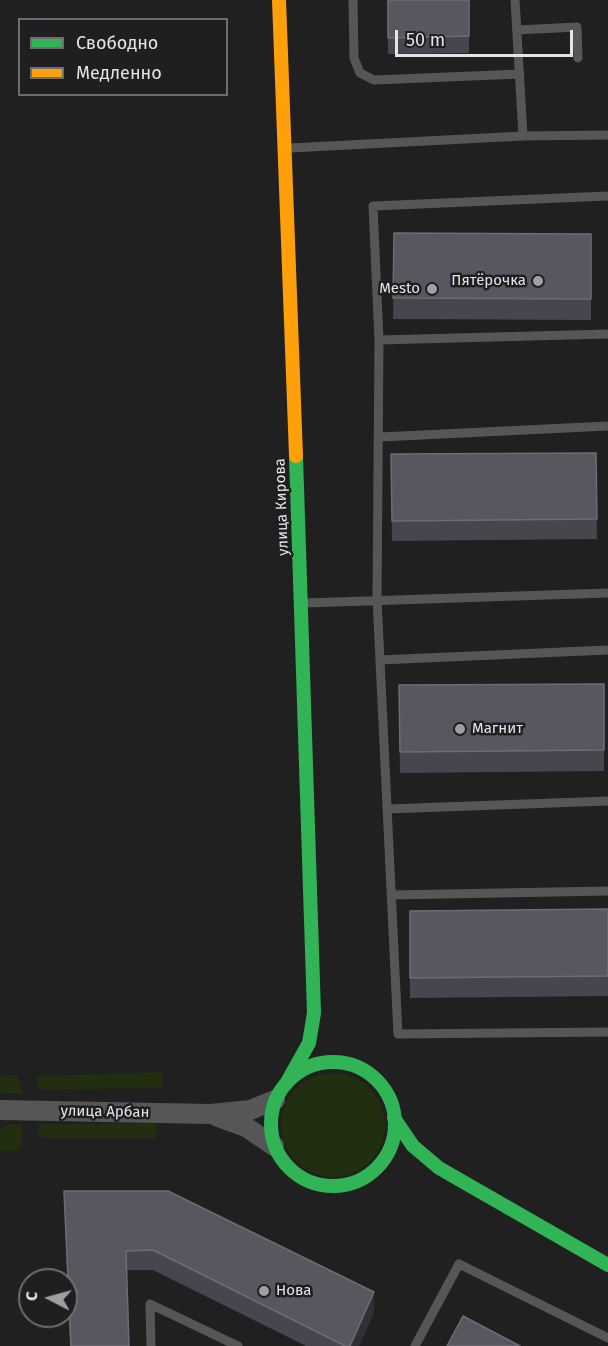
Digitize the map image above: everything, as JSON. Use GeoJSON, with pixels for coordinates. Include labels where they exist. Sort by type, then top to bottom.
{"type":"FeatureCollection","features":[{"type":"Feature","properties":{"kind":"main road","name":"улица Кирова"},"geometry":{"type":"LineString","coordinates":[[279,0],[302,603],[314,1012]]}},
{"type":"Feature","properties":{"kind":"main road"},"geometry":{"type":"LineString","coordinates":[[314,1012],[330,1045],[346,1064]]}},
{"type":"Feature","properties":{"kind":"main road"},"geometry":{"type":"LineString","coordinates":[[314,1012],[309,1042],[281,1092],[271,1125],[274,1146],[291,1170],[313,1183],[326,1186],[351,1184],[374,1171],[394,1166]]}},
{"type":"Feature","properties":{"kind":"main road"},"geometry":{"type":"LineString","coordinates":[[281,1092],[307,1068],[333,1063],[359,1068],[379,1083],[387,1094],[394,1118],[413,1146],[439,1168],[608,1265]]}},
{"type":"Feature","properties":{"kind":"main road"},"geometry":{"type":"LineString","coordinates":[[374,1171],[388,1152],[392,1141],[394,1118]]}},
{"type":"Feature","properties":{"kind":"main road"},"geometry":{"type":"LineString","coordinates":[[413,1165],[439,1168]]}},
{"type":"Feature","properties":{"kind":"street"},"geometry":{"type":"LineString","coordinates":[[211,1114],[250,1110],[281,1092]]}},
{"type":"Feature","properties":{"kind":"street","name":"улица Арбан"},"geometry":{"type":"LineString","coordinates":[[0,1110],[211,1114]]}},
{"type":"Feature","properties":{"kind":"street"},"geometry":{"type":"LineString","coordinates":[[211,1114],[246,1127],[274,1146]]}},
{"type":"Feature","properties":{"kind":"lane"},"geometry":{"type":"LineString","coordinates":[[353,0],[354,58],[360,72],[374,80],[520,74]]}},
{"type":"Feature","properties":{"kind":"lane"},"geometry":{"type":"LineString","coordinates":[[515,0],[524,136]]}},
{"type":"Feature","properties":{"kind":"lane"},"geometry":{"type":"LineString","coordinates":[[517,30],[577,27],[578,58]]}},
{"type":"Feature","properties":{"kind":"lane"},"geometry":{"type":"LineString","coordinates":[[284,148],[524,136],[608,135]]}},
{"type":"Feature","properties":{"kind":"lane"},"geometry":{"type":"LineString","coordinates":[[608,196],[373,206],[379,340],[380,437],[377,599],[398,1034],[608,1032]]}},
{"type":"Feature","properties":{"kind":"lane"},"geometry":{"type":"LineString","coordinates":[[379,340],[608,334]]}},
{"type":"Feature","properties":{"kind":"lane"},"geometry":{"type":"LineString","coordinates":[[380,437],[608,426]]}},
{"type":"Feature","properties":{"kind":"lane"},"geometry":{"type":"LineString","coordinates":[[302,603],[608,592]]}},
{"type":"Feature","properties":{"kind":"lane"},"geometry":{"type":"LineString","coordinates":[[380,660],[608,650]]}},
{"type":"Feature","properties":{"kind":"lane"},"geometry":{"type":"LineString","coordinates":[[387,809],[608,801]]}},
{"type":"Feature","properties":{"kind":"lane"},"geometry":{"type":"LineString","coordinates":[[391,895],[608,891]]}},
{"type":"Feature","properties":{"kind":"lane"},"geometry":{"type":"LineString","coordinates":[[415,1346],[459,1264],[608,1338]]}},
{"type":"Feature","properties":{"kind":"lane"},"geometry":{"type":"LineString","coordinates":[[151,1346],[150,1304],[238,1346]]}},
{"type":"Feature","properties":{"kind":"green space"},"geometry":{"type":"Polygon","coordinates":[[[162,1072],[162,1088],[37,1090],[37,1078],[41,1076],[162,1072]]]}},
{"type":"Feature","properties":{"kind":"green space"},"geometry":{"type":"Polygon","coordinates":[[[333,1073],[353,1077],[370,1088],[381,1105],[385,1125],[381,1145],[370,1162],[353,1173],[333,1177],[313,1173],[296,1162],[285,1145],[281,1125],[285,1105],[296,1088],[313,1077],[333,1073]]]}},
{"type":"Feature","properties":{"kind":"green space"},"geometry":{"type":"Polygon","coordinates":[[[17,1075],[23,1093],[0,1094],[0,1076],[17,1075]]]}},
{"type":"Feature","properties":{"kind":"green space"},"geometry":{"type":"Polygon","coordinates":[[[157,1123],[156,1138],[41,1138],[38,1133],[39,1124],[157,1123]]]}},
{"type":"Feature","properties":{"kind":"green space"},"geometry":{"type":"Polygon","coordinates":[[[10,1124],[22,1124],[22,1146],[16,1151],[0,1151],[0,1129],[10,1124]]]}},
{"type":"Feature","properties":{"kind":"building"},"geometry":{"type":"Polygon","coordinates":[[[388,0],[469,0],[469,36],[388,38],[388,0]]]}},
{"type":"Feature","properties":{"kind":"building"},"geometry":{"type":"Polygon","coordinates":[[[394,233],[591,234],[591,299],[393,298],[394,233]]]}},
{"type":"Feature","properties":{"kind":"building"},"geometry":{"type":"Polygon","coordinates":[[[596,453],[597,519],[392,521],[391,454],[596,453]]]}},
{"type":"Feature","properties":{"kind":"building"},"geometry":{"type":"Polygon","coordinates":[[[604,684],[604,750],[400,752],[399,685],[604,684]]]}},
{"type":"Feature","properties":{"kind":"building"},"geometry":{"type":"Polygon","coordinates":[[[608,909],[608,976],[410,978],[410,911],[608,909]]]}},
{"type":"Feature","properties":{"kind":"building","name":"Нова"},"geometry":{"type":"Polygon","coordinates":[[[64,1191],[168,1191],[374,1292],[350,1346],[345,1346],[153,1250],[126,1251],[129,1346],[71,1346],[70,1328],[78,1328],[78,1268],[67,1268],[64,1191]]]}},
{"type":"Feature","properties":{"kind":"building"},"geometry":{"type":"Polygon","coordinates":[[[463,1316],[520,1346],[447,1346],[463,1316]]]}},
{"type":"Feature","properties":{"kind":"traffic: fast"},"geometry":{"type":"LineString","coordinates":[[286,1084],[309,1043],[314,1013],[296,456]]}},
{"type":"Feature","properties":{"kind":"traffic: fast"},"geometry":{"type":"LineString","coordinates":[[333,1062],[357,1067],[377,1080],[390,1100],[395,1124],[390,1148],[377,1168],[357,1181],[333,1186],[309,1181],[289,1168],[276,1148],[271,1124],[276,1100],[289,1080],[309,1067],[333,1062]]}},
{"type":"Feature","properties":{"kind":"traffic: fast"},"geometry":{"type":"LineString","coordinates":[[394,1118],[413,1146],[439,1168],[608,1265]]}},
{"type":"Feature","properties":{"kind":"traffic: slow"},"geometry":{"type":"LineString","coordinates":[[279,0],[296,456]]}},
{"type":"Feature","properties":{"kind":"place","name":"Пятёрочка"},"geometry":{"type":"Point","coordinates":[538,281]}},
{"type":"Feature","properties":{"kind":"place","name":"Mesto"},"geometry":{"type":"Point","coordinates":[432,289]}},
{"type":"Feature","properties":{"kind":"place","name":"Магнит"},"geometry":{"type":"Point","coordinates":[460,729]}},
{"type":"Feature","properties":{"kind":"place","name":"Нова"},"geometry":{"type":"Point","coordinates":[264,1291]}}]}
